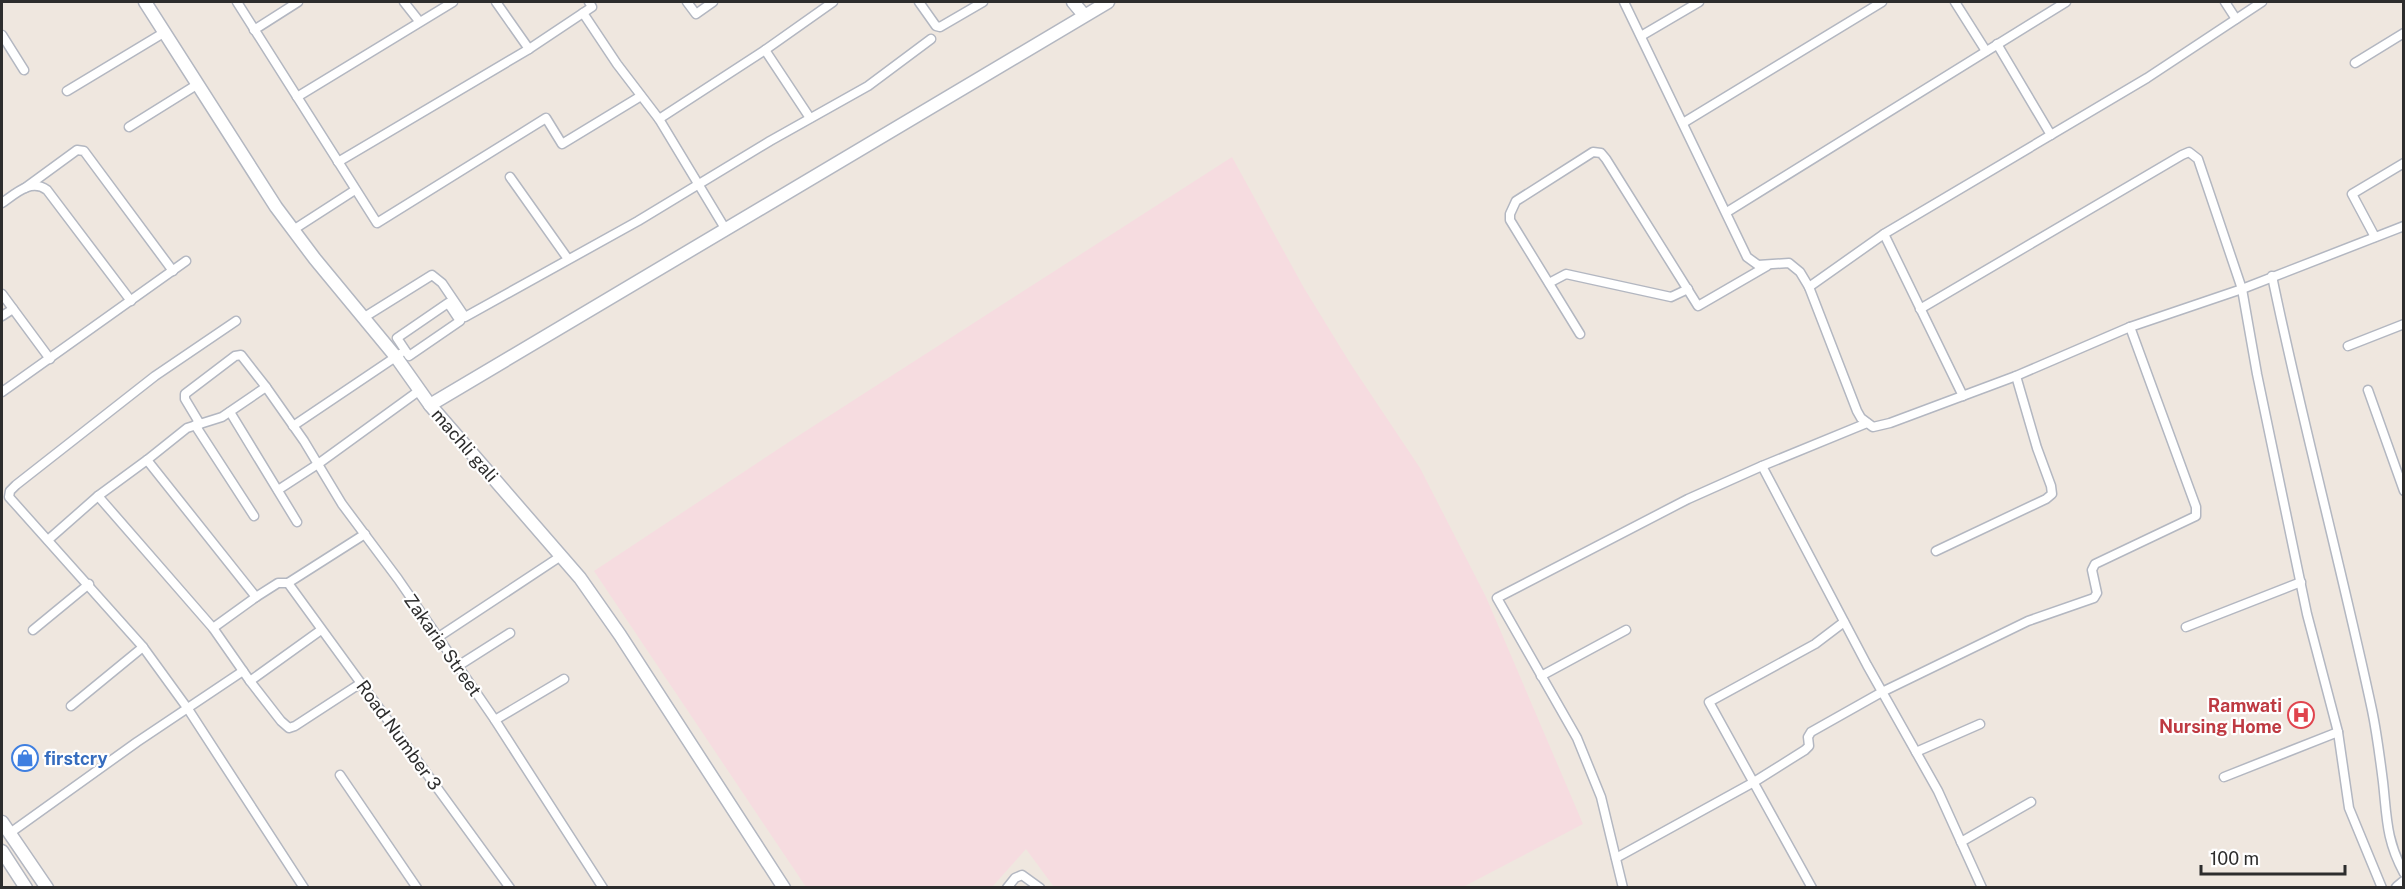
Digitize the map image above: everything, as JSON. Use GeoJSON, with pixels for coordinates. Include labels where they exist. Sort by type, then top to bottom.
{"type":"FeatureCollection","features":[{"type":"Feature","properties":{"kind":"street","name":"machli gali"},"geometry":{"type":"LineString","coordinates":[[145,2],[293,230],[363,318],[400,354],[430,405],[580,579],[620,635],[784,888]]}},
{"type":"Feature","properties":{"kind":"street"},"geometry":{"type":"LineString","coordinates":[[237,2],[377,223],[546,118],[562,144],[641,96]]}},
{"type":"Feature","properties":{"kind":"street"},"geometry":{"type":"LineString","coordinates":[[254,30],[298,2]]}},
{"type":"Feature","properties":{"kind":"street"},"geometry":{"type":"LineString","coordinates":[[404,2],[419,21]]}},
{"type":"Feature","properties":{"kind":"street"},"geometry":{"type":"LineString","coordinates":[[297,97],[453,2]]}},
{"type":"Feature","properties":{"kind":"street"},"geometry":{"type":"LineString","coordinates":[[496,2],[529,48]]}},
{"type":"Feature","properties":{"kind":"street"},"geometry":{"type":"LineString","coordinates":[[338,162],[529,48],[592,7],[589,2]]}},
{"type":"Feature","properties":{"kind":"street"},"geometry":{"type":"LineString","coordinates":[[687,2],[696,14],[713,2]]}},
{"type":"Feature","properties":{"kind":"street"},"geometry":{"type":"LineString","coordinates":[[659,119],[765,50],[833,2]]}},
{"type":"Feature","properties":{"kind":"street"},"geometry":{"type":"LineString","coordinates":[[918,2],[936,26],[940,27],[982,2]]}},
{"type":"Feature","properties":{"kind":"street"},"geometry":{"type":"LineString","coordinates":[[1073,2],[1084,15]]}},
{"type":"Feature","properties":{"kind":"street"},"geometry":{"type":"LineString","coordinates":[[430,405],[1108,2]]}},
{"type":"Feature","properties":{"kind":"street"},"geometry":{"type":"LineString","coordinates":[[1624,2],[1747,257],[1758,265],[1789,263],[1794,266],[1809,287],[1857,411],[1866,423],[1878,427],[2016,376],[2130,327],[2242,289],[2403,226]]}},
{"type":"Feature","properties":{"kind":"street"},"geometry":{"type":"LineString","coordinates":[[1641,36],[1699,2]]}},
{"type":"Feature","properties":{"kind":"street"},"geometry":{"type":"LineString","coordinates":[[1683,123],[1882,2]]}},
{"type":"Feature","properties":{"kind":"street"},"geometry":{"type":"LineString","coordinates":[[1955,2],[1986,51]]}},
{"type":"Feature","properties":{"kind":"street"},"geometry":{"type":"LineString","coordinates":[[1726,212],[2066,2]]}},
{"type":"Feature","properties":{"kind":"street"},"geometry":{"type":"LineString","coordinates":[[2224,2],[2236,19]]}},
{"type":"Feature","properties":{"kind":"street"},"geometry":{"type":"LineString","coordinates":[[1809,287],[1884,234],[2147,78],[2262,2]]}},
{"type":"Feature","properties":{"kind":"street"},"geometry":{"type":"LineString","coordinates":[[583,12],[659,119],[726,230]]}},
{"type":"Feature","properties":{"kind":"street"},"geometry":{"type":"LineString","coordinates":[[67,91],[165,32]]}},
{"type":"Feature","properties":{"kind":"street"},"geometry":{"type":"LineString","coordinates":[[2355,63],[2403,33]]}},
{"type":"Feature","properties":{"kind":"street"},"geometry":{"type":"LineString","coordinates":[[2,35],[24,70]]}},
{"type":"Feature","properties":{"kind":"street"},"geometry":{"type":"LineString","coordinates":[[400,354],[397,338],[448,303],[465,317],[638,221],[868,86],[931,39]]}},
{"type":"Feature","properties":{"kind":"street"},"geometry":{"type":"LineString","coordinates":[[1997,44],[2051,135]]}},
{"type":"Feature","properties":{"kind":"street"},"geometry":{"type":"LineString","coordinates":[[765,50],[810,118]]}},
{"type":"Feature","properties":{"kind":"street"},"geometry":{"type":"LineString","coordinates":[[129,127],[198,84]]}},
{"type":"Feature","properties":{"kind":"street"},"geometry":{"type":"LineString","coordinates":[[2,204],[78,150],[84,151],[173,270]]}},
{"type":"Feature","properties":{"kind":"street"},"geometry":{"type":"LineString","coordinates":[[1580,334],[1510,220],[1516,201],[1588,155],[1597,152],[1606,159],[1698,306],[1767,266]]}},
{"type":"Feature","properties":{"kind":"street"},"geometry":{"type":"LineString","coordinates":[[1920,309],[2189,152],[2199,159],[2242,289],[2257,374],[2301,582],[2338,732],[2349,808],[2382,888]]}},
{"type":"Feature","properties":{"kind":"street"},"geometry":{"type":"LineString","coordinates":[[2374,237],[2352,194],[2403,163]]}},
{"type":"Feature","properties":{"kind":"street"},"geometry":{"type":"LineString","coordinates":[[510,177],[568,259]]}},
{"type":"Feature","properties":{"kind":"street"},"geometry":{"type":"LineString","coordinates":[[25,188],[31,185],[42,187],[52,195],[131,301]]}},
{"type":"Feature","properties":{"kind":"street"},"geometry":{"type":"LineString","coordinates":[[293,230],[355,190]]}},
{"type":"Feature","properties":{"kind":"street"},"geometry":{"type":"LineString","coordinates":[[1884,234],[1963,396]]}},
{"type":"Feature","properties":{"kind":"street"},"geometry":{"type":"LineString","coordinates":[[2,392],[186,261]]}},
{"type":"Feature","properties":{"kind":"street"},"geometry":{"type":"LineString","coordinates":[[1549,283],[1566,274],[1671,297],[1688,289]]}},
{"type":"Feature","properties":{"kind":"street"},"geometry":{"type":"LineString","coordinates":[[293,426],[400,354],[409,356],[460,321],[459,314],[442,283],[432,276],[363,318]]}},
{"type":"Feature","properties":{"kind":"street"},"geometry":{"type":"LineString","coordinates":[[2272,276],[2286,346],[2343,576],[2372,711],[2383,783],[2386,828],[2403,873]]}},
{"type":"Feature","properties":{"kind":"street"},"geometry":{"type":"LineString","coordinates":[[2,294],[50,359]]}},
{"type":"Feature","properties":{"kind":"street"},"geometry":{"type":"LineString","coordinates":[[2,316],[13,309]]}},
{"type":"Feature","properties":{"kind":"street"},"geometry":{"type":"LineString","coordinates":[[236,321],[154,376],[6,491],[11,500],[144,647],[188,709],[304,888]]}},
{"type":"Feature","properties":{"kind":"street"},"geometry":{"type":"LineString","coordinates":[[2348,345],[2403,324]]}},
{"type":"Feature","properties":{"kind":"street"},"geometry":{"type":"LineString","coordinates":[[1616,858],[1754,782],[1807,749],[1811,732],[1882,692],[2028,621],[2068,605],[2094,598],[2097,593],[2092,570],[2095,564],[2196,516],[2196,507],[2130,327]]}},
{"type":"Feature","properties":{"kind":"street","name":"Zakaria Street"},"geometry":{"type":"LineString","coordinates":[[198,424],[185,399],[185,394],[235,356],[241,355],[279,405],[342,504],[495,720],[603,888]]}},
{"type":"Feature","properties":{"kind":"street"},"geometry":{"type":"LineString","coordinates":[[1936,551],[2046,499],[2052,494],[2016,376]]}},
{"type":"Feature","properties":{"kind":"street"},"geometry":{"type":"LineString","coordinates":[[48,540],[98,496],[184,430],[215,420],[266,387]]}},
{"type":"Feature","properties":{"kind":"street"},"geometry":{"type":"LineString","coordinates":[[278,490],[420,390]]}},
{"type":"Feature","properties":{"kind":"street"},"geometry":{"type":"LineString","coordinates":[[2368,390],[2403,491]]}},
{"type":"Feature","properties":{"kind":"street"},"geometry":{"type":"LineString","coordinates":[[230,412],[297,522]]}},
{"type":"Feature","properties":{"kind":"street"},"geometry":{"type":"LineString","coordinates":[[1623,888],[1601,797],[1577,738],[1497,598],[1688,500],[1761,466],[1866,423]]}},
{"type":"Feature","properties":{"kind":"street"},"geometry":{"type":"LineString","coordinates":[[198,424],[254,516]]}},
{"type":"Feature","properties":{"kind":"street"},"geometry":{"type":"LineString","coordinates":[[147,460],[256,597]]}},
{"type":"Feature","properties":{"kind":"street"},"geometry":{"type":"LineString","coordinates":[[1761,466],[1882,692],[1938,791],[1982,888]]}},
{"type":"Feature","properties":{"kind":"street"},"geometry":{"type":"LineString","coordinates":[[98,496],[213,628],[280,721],[289,728],[361,683]]}},
{"type":"Feature","properties":{"kind":"street"},"geometry":{"type":"LineString","coordinates":[[213,628],[278,583],[288,583],[365,534]]}},
{"type":"Feature","properties":{"kind":"street"},"geometry":{"type":"LineString","coordinates":[[438,638],[561,556]]}},
{"type":"Feature","properties":{"kind":"street"},"geometry":{"type":"LineString","coordinates":[[2186,627],[2301,582]]}},
{"type":"Feature","properties":{"kind":"street","name":"Road Number 3"},"geometry":{"type":"LineString","coordinates":[[288,583],[510,888]]}},
{"type":"Feature","properties":{"kind":"street"},"geometry":{"type":"LineString","coordinates":[[33,630],[89,584]]}},
{"type":"Feature","properties":{"kind":"street"},"geometry":{"type":"LineString","coordinates":[[1812,888],[1709,702],[1815,644],[1844,622]]}},
{"type":"Feature","properties":{"kind":"street"},"geometry":{"type":"LineString","coordinates":[[250,681],[321,630]]}},
{"type":"Feature","properties":{"kind":"street"},"geometry":{"type":"LineString","coordinates":[[1541,676],[1626,630]]}},
{"type":"Feature","properties":{"kind":"street"},"geometry":{"type":"LineString","coordinates":[[458,666],[510,633]]}},
{"type":"Feature","properties":{"kind":"street"},"geometry":{"type":"LineString","coordinates":[[71,706],[144,647]]}},
{"type":"Feature","properties":{"kind":"street"},"geometry":{"type":"LineString","coordinates":[[10,833],[137,742],[243,671]]}},
{"type":"Feature","properties":{"kind":"street"},"geometry":{"type":"LineString","coordinates":[[495,720],[564,679]]}},
{"type":"Feature","properties":{"kind":"street"},"geometry":{"type":"LineString","coordinates":[[1916,752],[1980,724]]}},
{"type":"Feature","properties":{"kind":"street"},"geometry":{"type":"LineString","coordinates":[[2224,777],[2338,732]]}},
{"type":"Feature","properties":{"kind":"street"},"geometry":{"type":"LineString","coordinates":[[340,775],[417,888]]}},
{"type":"Feature","properties":{"kind":"street"},"geometry":{"type":"LineString","coordinates":[[1961,842],[2031,802]]}},
{"type":"Feature","properties":{"kind":"street"},"geometry":{"type":"LineString","coordinates":[[2,822],[47,888]]}},
{"type":"Feature","properties":{"kind":"street"},"geometry":{"type":"LineString","coordinates":[[2,851],[26,888]]}},
{"type":"Feature","properties":{"kind":"street"},"geometry":{"type":"LineString","coordinates":[[1007,888],[1015,878],[1022,875],[1040,888]]}},
{"type":"Feature","properties":{"kind":"street"},"geometry":{"type":"LineString","coordinates":[[2398,888],[2403,883]]}},
{"type":"Feature","properties":{"kind":"shaded area"},"geometry":{"type":"Polygon","coordinates":[[[1232,157],[1304,288],[1350,363],[1420,468],[1486,597],[1583,824],[1463,887],[1054,887],[1026,849],[992,887],[806,887],[594,571],[798,436],[1232,157]]]}},
{"type":"Feature","properties":{"kind":"place","name":"Ramwati Nursing Home"},"geometry":{"type":"Point","coordinates":[2301,715]}},
{"type":"Feature","properties":{"kind":"place","name":"firstcry"},"geometry":{"type":"Point","coordinates":[25,758]}}]}
